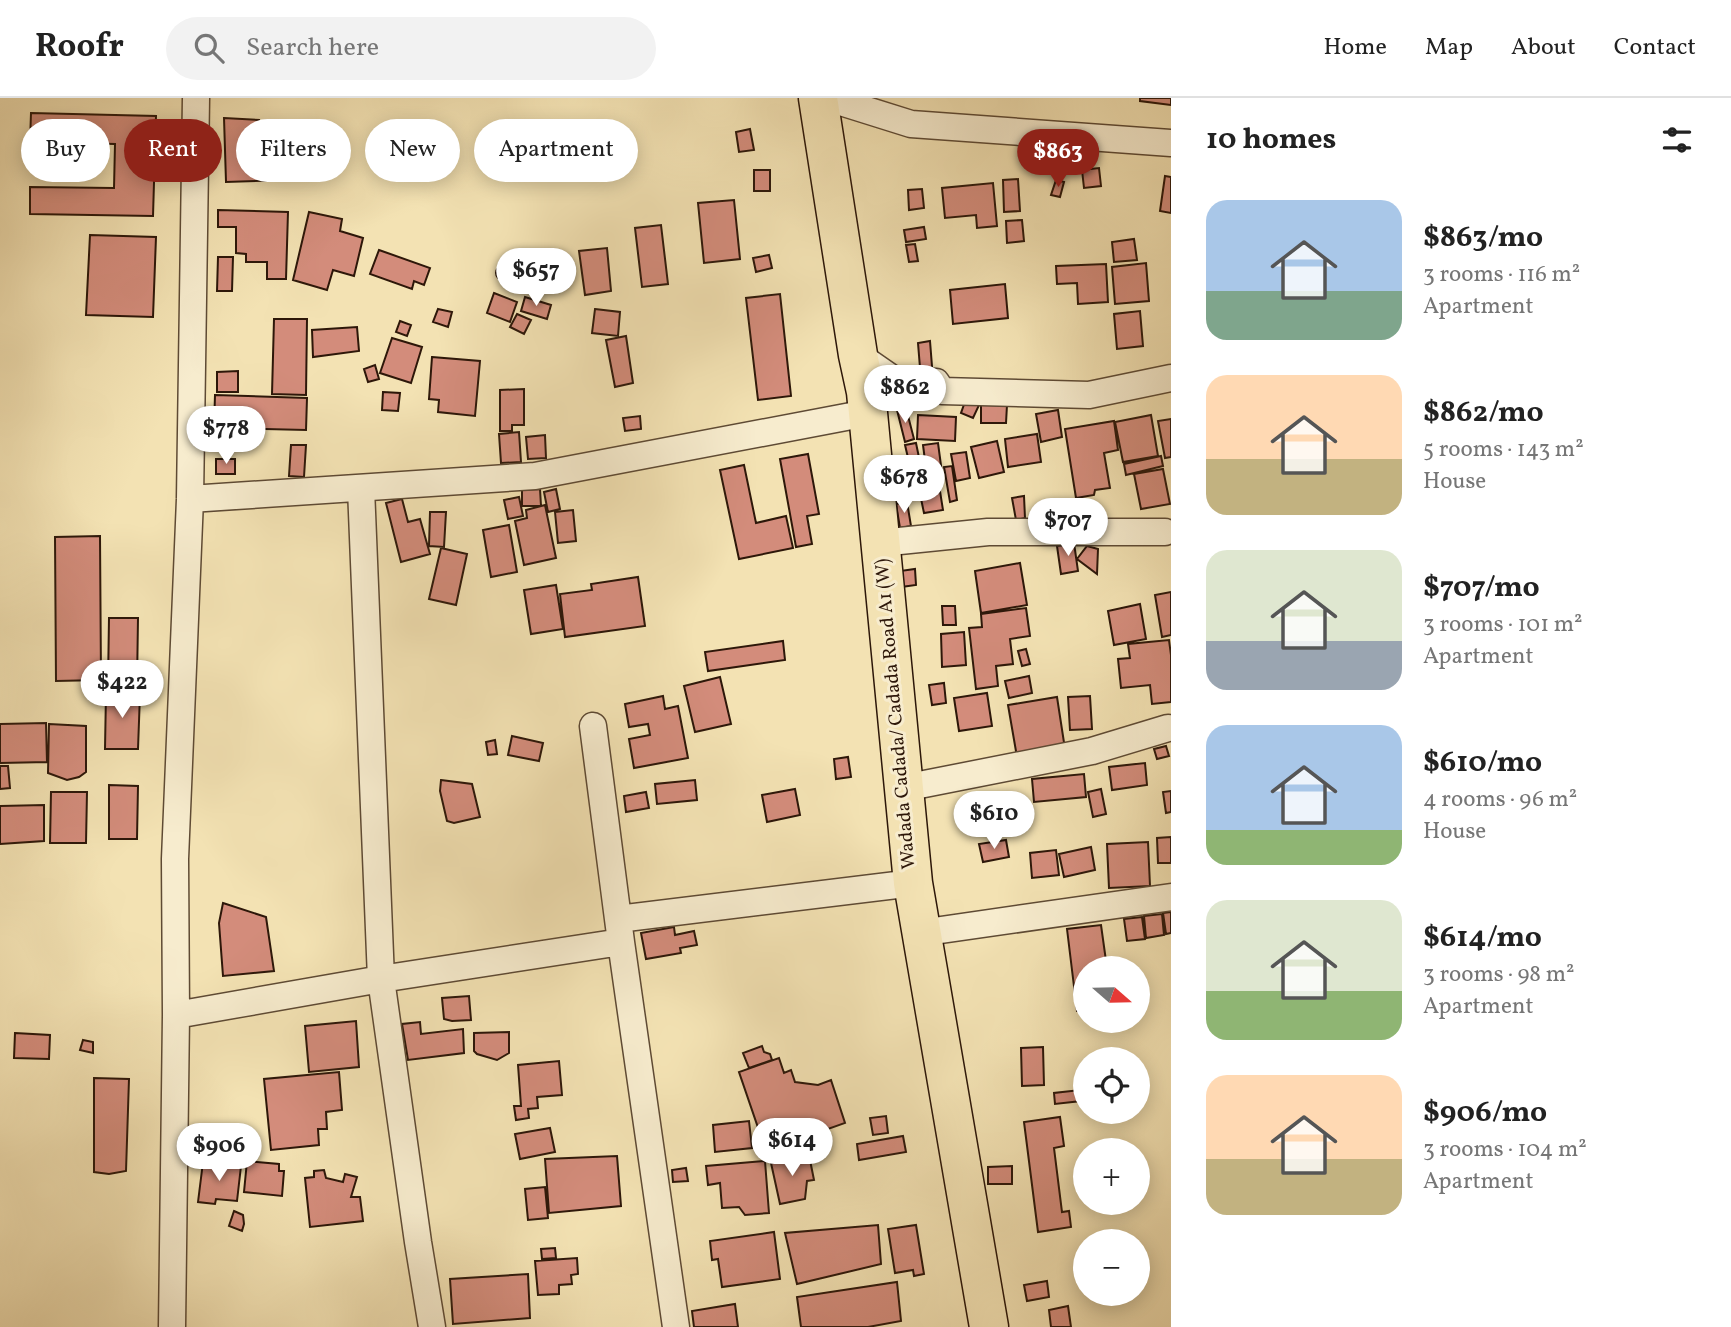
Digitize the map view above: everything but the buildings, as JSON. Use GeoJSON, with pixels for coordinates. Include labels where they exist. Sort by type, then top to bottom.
{"type":"FeatureCollection","features":[{"type":"Feature","properties":{"kind":"main road","name":"Wadada Cadada/ Cadada Road A1 (W)"},"geometry":{"type":"LineString","coordinates":[[818,98],[866,392],[913,883],[989,1327]]}},
{"type":"Feature","properties":{"kind":"street"},"geometry":{"type":"LineString","coordinates":[[172,1327],[175,859],[190,499],[196,98]]}},
{"type":"Feature","properties":{"kind":"street"},"geometry":{"type":"LineString","coordinates":[[828,98],[911,124],[1171,143]]}},
{"type":"Feature","properties":{"kind":"street"},"geometry":{"type":"LineString","coordinates":[[858,355],[894,380],[936,382],[942,391],[1089,395],[1171,378]]}},
{"type":"Feature","properties":{"kind":"street"},"geometry":{"type":"LineString","coordinates":[[190,499],[535,476],[867,413]]}},
{"type":"Feature","properties":{"kind":"street"},"geometry":{"type":"LineString","coordinates":[[361,488],[381,979],[432,1327]]}},
{"type":"Feature","properties":{"kind":"street"},"geometry":{"type":"LineString","coordinates":[[880,543],[988,532],[1166,533]]}},
{"type":"Feature","properties":{"kind":"street"},"geometry":{"type":"LineString","coordinates":[[593,726],[676,1327]]}},
{"type":"Feature","properties":{"kind":"street"},"geometry":{"type":"LineString","coordinates":[[904,788],[1092,751],[1168,728]]}},
{"type":"Feature","properties":{"kind":"street"},"geometry":{"type":"LineString","coordinates":[[176,1014],[381,979],[620,931],[913,883]]}},
{"type":"Feature","properties":{"kind":"street"},"geometry":{"type":"LineString","coordinates":[[920,933],[1171,897]]}}]}
